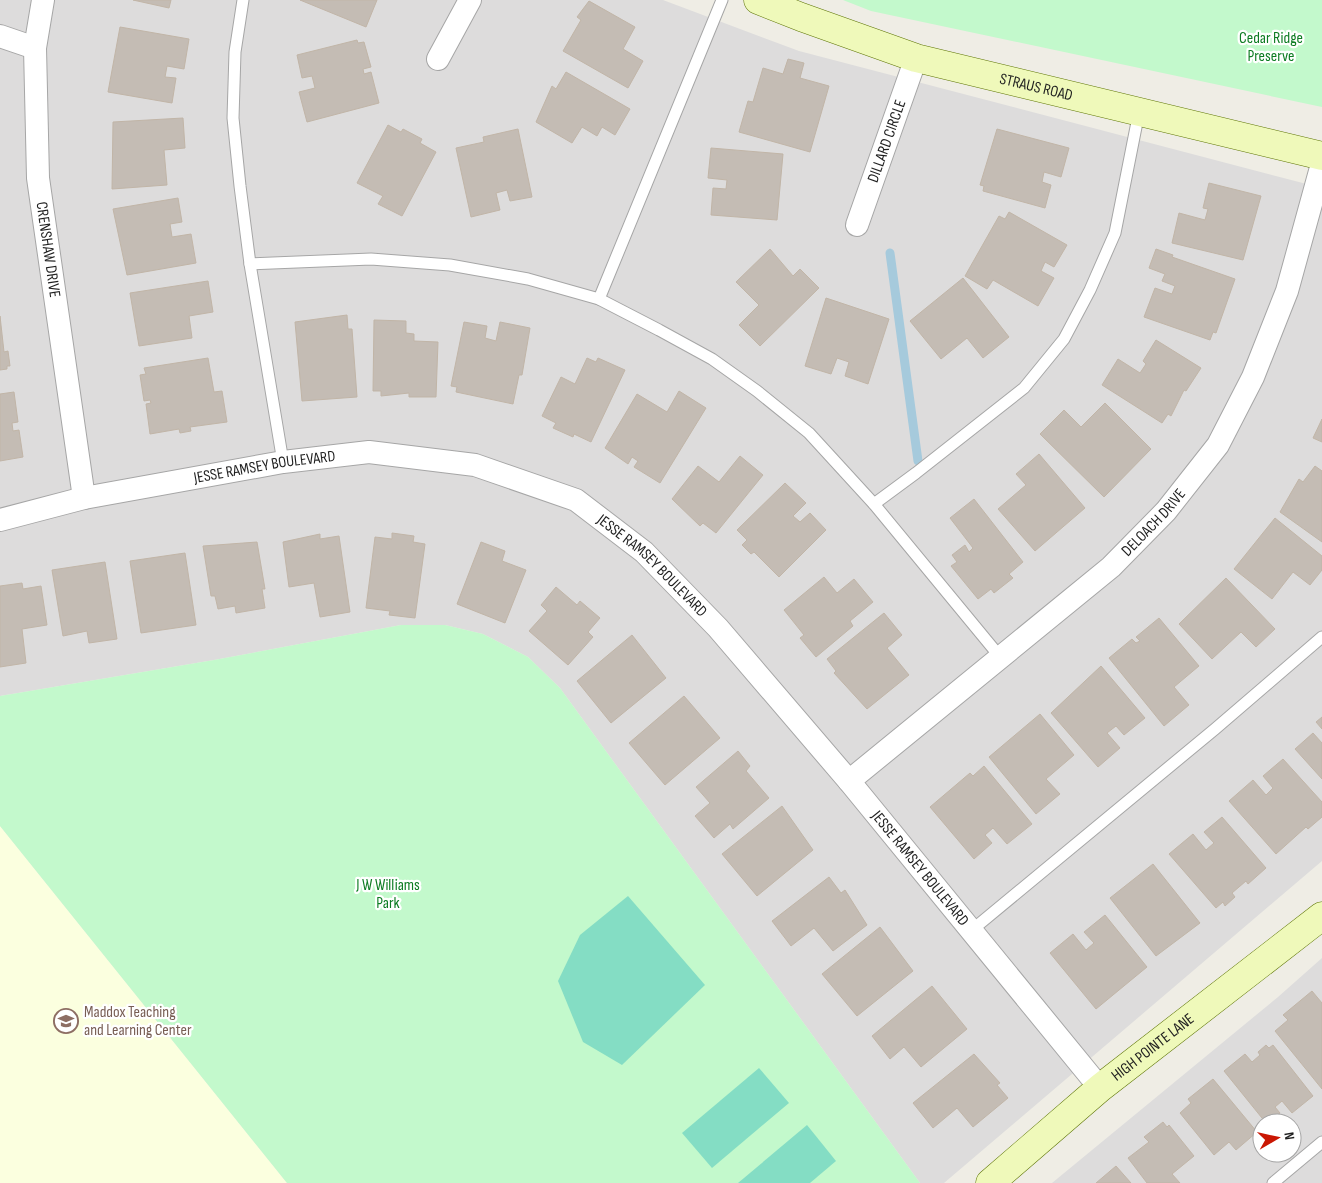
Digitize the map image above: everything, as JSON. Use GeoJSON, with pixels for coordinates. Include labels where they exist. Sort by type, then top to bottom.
{"type":"FeatureCollection","features":[{"type":"Feature","properties":{"kind":"street","name":"CRENSHAW DRIVE"},"geometry":{"type":"LineString","coordinates":[[43,0],[35,48],[38,178],[84,498]]}},
{"type":"Feature","properties":{"kind":"street"},"geometry":{"type":"LineString","coordinates":[[438,59],[470,0]]}},
{"type":"Feature","properties":{"kind":"street","name":"STRAUS ROAD"},"geometry":{"type":"LineString","coordinates":[[758,0],[916,58],[1322,156]]}},
{"type":"Feature","properties":{"kind":"street"},"geometry":{"type":"LineString","coordinates":[[0,36],[35,48]]}},
{"type":"Feature","properties":{"kind":"street","name":"DILLARD CIRCLE"},"geometry":{"type":"LineString","coordinates":[[857,225],[916,58]]}},
{"type":"Feature","properties":{"kind":"street","name":"DELOACH DRIVE"},"geometry":{"type":"LineString","coordinates":[[849,781],[1111,566],[1166,511],[1218,445],[1253,377],[1287,291],[1322,164]]}},
{"type":"Feature","properties":{"kind":"street","name":"JESSE RAMSEY BOULEVARD"},"geometry":{"type":"LineString","coordinates":[[0,520],[84,498],[283,462],[369,452],[475,465],[576,500],[644,552],[718,628],[849,781],[1100,1088]]}},
{"type":"Feature","properties":{"kind":"street","name":"HIGH POINTE LANE"},"geometry":{"type":"LineString","coordinates":[[990,1183],[1100,1088],[1322,916]]}},
{"type":"Feature","properties":{"kind":"lane"},"geometry":{"type":"LineString","coordinates":[[243,0],[235,52],[233,118],[250,264],[283,462]]}},
{"type":"Feature","properties":{"kind":"lane"},"geometry":{"type":"LineString","coordinates":[[600,299],[722,0]]}},
{"type":"Feature","properties":{"kind":"lane"},"geometry":{"type":"LineString","coordinates":[[874,504],[1024,388],[1064,339],[1090,290],[1115,234],[1139,112]]}},
{"type":"Feature","properties":{"kind":"lane"},"geometry":{"type":"LineString","coordinates":[[250,264],[371,259],[450,265],[528,279],[600,299],[712,359],[757,391],[809,433],[874,504],[1001,658]]}},
{"type":"Feature","properties":{"kind":"lane"},"geometry":{"type":"LineString","coordinates":[[972,930],[1215,730],[1322,637]]}},
{"type":"Feature","properties":{"kind":"lane"},"geometry":{"type":"LineString","coordinates":[[1273,1183],[1322,1142]]}},
{"type":"Feature","properties":{"kind":"shaded area"},"geometry":{"type":"Polygon","coordinates":[[[0,0],[663,0],[799,51],[1322,188],[1322,861],[944,1183],[920,1183],[560,688],[528,657],[483,634],[445,625],[401,625],[214,660],[0,696],[0,0]]]}},
{"type":"Feature","properties":{"kind":"shaded area","name":"Maddox Teaching and Learning Center"},"geometry":{"type":"Polygon","coordinates":[[[0,826],[287,1183],[0,1183],[0,826]]]}},
{"type":"Feature","properties":{"kind":"shaded area"},"geometry":{"type":"Polygon","coordinates":[[[1322,958],[1322,1183],[1052,1183],[1278,997],[1322,958]]]}},
{"type":"Feature","properties":{"kind":"green space","name":"Cedar Ridge Preserve"},"geometry":{"type":"Polygon","coordinates":[[[843,0],[1322,0],[1322,107],[871,11],[843,0]]]}},
{"type":"Feature","properties":{"kind":"green space","name":"J W Williams Park"},"geometry":{"type":"Polygon","coordinates":[[[401,625],[445,625],[483,634],[528,657],[560,688],[920,1183],[287,1183],[0,826],[0,696],[214,660],[401,625]]]}},
{"type":"Feature","properties":{"kind":"green space"},"geometry":{"type":"Polygon","coordinates":[[[628,896],[705,985],[622,1065],[583,1042],[558,981],[580,935],[628,896]]]}},
{"type":"Feature","properties":{"kind":"green space"},"geometry":{"type":"Polygon","coordinates":[[[759,1068],[789,1103],[712,1168],[682,1133],[759,1068]]]}},
{"type":"Feature","properties":{"kind":"green space"},"geometry":{"type":"Polygon","coordinates":[[[807,1125],[836,1161],[810,1183],[738,1183],[807,1125]]]}},
{"type":"Feature","properties":{"kind":"building"},"geometry":{"type":"Polygon","coordinates":[[[133,0],[171,0],[169,8],[133,0]]]}},
{"type":"Feature","properties":{"kind":"building"},"geometry":{"type":"Polygon","coordinates":[[[300,0],[377,0],[366,27],[300,0]]]}},
{"type":"Feature","properties":{"kind":"building"},"geometry":{"type":"Polygon","coordinates":[[[589,1],[635,27],[623,49],[643,61],[628,88],[563,51],[581,20],[577,17],[589,1]]]}},
{"type":"Feature","properties":{"kind":"building"},"geometry":{"type":"Polygon","coordinates":[[[120,27],[189,39],[184,69],[167,66],[165,77],[176,78],[172,103],[108,92],[120,27]]]}},
{"type":"Feature","properties":{"kind":"building"},"geometry":{"type":"Polygon","coordinates":[[[357,40],[358,43],[364,42],[371,67],[363,69],[364,74],[371,72],[379,103],[307,122],[299,92],[315,88],[312,76],[302,78],[297,55],[357,40]]]}},
{"type":"Feature","properties":{"kind":"building"},"geometry":{"type":"Polygon","coordinates":[[[788,59],[804,63],[800,78],[829,86],[810,152],[739,132],[748,101],[753,102],[763,68],[783,74],[788,59]]]}},
{"type":"Feature","properties":{"kind":"building"},"geometry":{"type":"Polygon","coordinates":[[[566,72],[630,109],[615,135],[602,127],[597,136],[582,127],[572,143],[536,122],[552,86],[556,89],[566,72]]]}},
{"type":"Feature","properties":{"kind":"building"},"geometry":{"type":"Polygon","coordinates":[[[183,118],[185,148],[164,150],[167,185],[112,189],[113,122],[183,118]]]}},
{"type":"Feature","properties":{"kind":"building"},"geometry":{"type":"Polygon","coordinates":[[[388,125],[401,132],[403,129],[422,139],[420,143],[436,152],[402,216],[378,204],[383,196],[357,183],[388,125]]]}},
{"type":"Feature","properties":{"kind":"building"},"geometry":{"type":"Polygon","coordinates":[[[518,129],[532,197],[510,201],[507,190],[496,193],[500,210],[471,217],[456,148],[484,142],[483,137],[518,129]]]}},
{"type":"Feature","properties":{"kind":"building"},"geometry":{"type":"Polygon","coordinates":[[[997,129],[1069,148],[1061,177],[1044,172],[1042,182],[1051,185],[1045,208],[983,191],[984,186],[980,185],[997,129]]]}},
{"type":"Feature","properties":{"kind":"building"},"geometry":{"type":"Polygon","coordinates":[[[711,148],[783,154],[777,220],[711,215],[713,188],[726,189],[727,180],[708,178],[711,148]]]}},
{"type":"Feature","properties":{"kind":"building"},"geometry":{"type":"Polygon","coordinates":[[[1209,183],[1261,196],[1243,260],[1172,243],[1179,213],[1205,220],[1208,209],[1203,208],[1209,183]]]}},
{"type":"Feature","properties":{"kind":"building"},"geometry":{"type":"Polygon","coordinates":[[[178,198],[182,222],[170,224],[172,237],[191,234],[196,263],[127,275],[113,209],[178,198]]]}},
{"type":"Feature","properties":{"kind":"building"},"geometry":{"type":"Polygon","coordinates":[[[1009,212],[1067,245],[1054,267],[1045,262],[1041,271],[1054,278],[1038,306],[993,280],[987,289],[965,276],[999,216],[1005,219],[1009,212]]]}},
{"type":"Feature","properties":{"kind":"building"},"geometry":{"type":"Polygon","coordinates":[[[770,249],[793,276],[800,269],[819,288],[760,346],[739,325],[759,305],[736,282],[770,249]]]}},
{"type":"Feature","properties":{"kind":"building"},"geometry":{"type":"Polygon","coordinates":[[[1156,249],[1173,255],[1172,257],[1235,279],[1216,333],[1213,332],[1210,340],[1144,317],[1155,288],[1172,294],[1175,286],[1162,281],[1165,274],[1149,268],[1156,249]]]}},
{"type":"Feature","properties":{"kind":"building"},"geometry":{"type":"Polygon","coordinates":[[[963,278],[1009,337],[983,358],[967,338],[941,359],[910,321],[963,278]]]}},
{"type":"Feature","properties":{"kind":"building"},"geometry":{"type":"Polygon","coordinates":[[[208,281],[213,312],[189,316],[192,338],[139,346],[130,293],[208,281]]]}},
{"type":"Feature","properties":{"kind":"building"},"geometry":{"type":"Polygon","coordinates":[[[826,298],[889,319],[868,384],[845,376],[849,362],[837,358],[831,374],[805,366],[826,298]]]}},
{"type":"Feature","properties":{"kind":"building"},"geometry":{"type":"Polygon","coordinates":[[[347,315],[348,329],[352,329],[357,397],[302,401],[295,322],[347,315]]]}},
{"type":"Feature","properties":{"kind":"building"},"geometry":{"type":"Polygon","coordinates":[[[0,316],[4,352],[8,351],[10,366],[7,366],[7,369],[0,370],[0,316]]]}},
{"type":"Feature","properties":{"kind":"building"},"geometry":{"type":"Polygon","coordinates":[[[374,320],[406,321],[406,333],[414,334],[414,341],[438,342],[436,397],[409,397],[409,393],[381,396],[381,391],[373,391],[374,320]]]}},
{"type":"Feature","properties":{"kind":"building"},"geometry":{"type":"Polygon","coordinates":[[[464,322],[487,326],[485,338],[496,341],[500,322],[530,328],[522,375],[519,375],[513,404],[456,392],[457,387],[451,386],[464,322]]]}},
{"type":"Feature","properties":{"kind":"building"},"geometry":{"type":"Polygon","coordinates":[[[1156,340],[1201,368],[1186,391],[1184,390],[1171,416],[1168,414],[1162,423],[1102,385],[1118,359],[1140,373],[1146,364],[1143,361],[1156,340]]]}},
{"type":"Feature","properties":{"kind":"building"},"geometry":{"type":"Polygon","coordinates":[[[208,358],[214,392],[222,391],[227,422],[190,427],[191,431],[180,433],[179,429],[150,434],[146,404],[151,403],[150,400],[144,401],[140,375],[146,374],[144,368],[208,358]]]}},
{"type":"Feature","properties":{"kind":"building"},"geometry":{"type":"Polygon","coordinates":[[[587,358],[596,362],[598,358],[625,370],[591,442],[574,434],[573,437],[553,428],[556,423],[542,416],[561,377],[575,384],[587,358]]]}},
{"type":"Feature","properties":{"kind":"building"},"geometry":{"type":"Polygon","coordinates":[[[679,391],[706,408],[660,483],[634,467],[638,461],[632,457],[628,464],[605,448],[637,394],[667,412],[679,391]]]}},
{"type":"Feature","properties":{"kind":"building"},"geometry":{"type":"Polygon","coordinates":[[[14,392],[18,422],[12,423],[13,431],[19,430],[23,457],[0,461],[0,394],[14,392]]]}},
{"type":"Feature","properties":{"kind":"building"},"geometry":{"type":"Polygon","coordinates":[[[1105,403],[1151,449],[1104,497],[1040,434],[1064,410],[1081,427],[1105,403]]]}},
{"type":"Feature","properties":{"kind":"building"},"geometry":{"type":"Polygon","coordinates":[[[1322,419],[1322,442],[1313,438],[1322,419]]]}},
{"type":"Feature","properties":{"kind":"building"},"geometry":{"type":"Polygon","coordinates":[[[1039,454],[1085,508],[1035,551],[998,509],[1026,485],[1016,474],[1039,454]]]}},
{"type":"Feature","properties":{"kind":"building"},"geometry":{"type":"Polygon","coordinates":[[[740,456],[763,475],[716,533],[703,523],[700,526],[672,499],[698,466],[719,482],[740,456]]]}},
{"type":"Feature","properties":{"kind":"building"},"geometry":{"type":"Polygon","coordinates":[[[1315,466],[1322,471],[1322,542],[1280,512],[1299,479],[1303,482],[1315,466]]]}},
{"type":"Feature","properties":{"kind":"building"},"geometry":{"type":"Polygon","coordinates":[[[785,483],[806,503],[793,516],[800,522],[810,513],[826,530],[779,577],[754,552],[751,554],[742,545],[747,540],[737,530],[785,483]]]}},
{"type":"Feature","properties":{"kind":"building"},"geometry":{"type":"Polygon","coordinates":[[[974,499],[1023,562],[1009,574],[1013,578],[994,593],[991,589],[978,599],[951,566],[957,562],[952,555],[965,545],[969,552],[973,548],[950,518],[974,499]]]}},
{"type":"Feature","properties":{"kind":"building"},"geometry":{"type":"Polygon","coordinates":[[[1275,518],[1322,556],[1322,570],[1310,585],[1293,572],[1272,599],[1234,569],[1275,518]]]}},
{"type":"Feature","properties":{"kind":"building"},"geometry":{"type":"Polygon","coordinates":[[[392,533],[414,536],[413,542],[425,544],[415,618],[389,615],[390,611],[366,608],[375,537],[392,539],[392,533]]]}},
{"type":"Feature","properties":{"kind":"building"},"geometry":{"type":"Polygon","coordinates":[[[320,534],[320,539],[339,536],[350,612],[320,617],[314,583],[289,587],[283,542],[320,534]]]}},
{"type":"Feature","properties":{"kind":"building"},"geometry":{"type":"Polygon","coordinates":[[[257,542],[265,589],[262,589],[265,608],[236,613],[235,606],[218,609],[215,596],[211,596],[203,546],[257,542]]]}},
{"type":"Feature","properties":{"kind":"building"},"geometry":{"type":"Polygon","coordinates":[[[481,542],[505,551],[502,561],[526,570],[505,623],[457,604],[481,542]]]}},
{"type":"Feature","properties":{"kind":"building"},"geometry":{"type":"Polygon","coordinates":[[[185,553],[196,625],[141,633],[130,561],[185,553]]]}},
{"type":"Feature","properties":{"kind":"building"},"geometry":{"type":"Polygon","coordinates":[[[105,562],[117,639],[89,643],[87,631],[63,636],[52,570],[105,562]]]}},
{"type":"Feature","properties":{"kind":"building"},"geometry":{"type":"Polygon","coordinates":[[[824,577],[837,593],[854,579],[873,602],[850,621],[853,626],[816,657],[800,638],[804,635],[784,610],[824,577]]]}},
{"type":"Feature","properties":{"kind":"building"},"geometry":{"type":"Polygon","coordinates":[[[1226,578],[1275,629],[1256,647],[1241,632],[1212,659],[1179,624],[1226,578]]]}},
{"type":"Feature","properties":{"kind":"building"},"geometry":{"type":"Polygon","coordinates":[[[22,583],[23,589],[41,586],[47,625],[22,629],[26,663],[0,667],[0,586],[22,583]]]}},
{"type":"Feature","properties":{"kind":"building"},"geometry":{"type":"Polygon","coordinates":[[[556,587],[577,605],[580,601],[600,618],[588,632],[593,637],[568,665],[529,631],[547,611],[541,605],[556,587]]]}},
{"type":"Feature","properties":{"kind":"building"},"geometry":{"type":"Polygon","coordinates":[[[884,613],[902,635],[887,648],[909,675],[867,709],[834,673],[836,671],[827,659],[884,613]]]}},
{"type":"Feature","properties":{"kind":"building"},"geometry":{"type":"Polygon","coordinates":[[[1159,618],[1199,666],[1174,687],[1189,705],[1164,726],[1109,658],[1132,639],[1136,643],[1140,641],[1136,637],[1159,618]]]}},
{"type":"Feature","properties":{"kind":"building"},"geometry":{"type":"Polygon","coordinates":[[[632,635],[666,678],[611,723],[577,681],[632,635]]]}},
{"type":"Feature","properties":{"kind":"building"},"geometry":{"type":"Polygon","coordinates":[[[1101,666],[1145,718],[1124,735],[1116,726],[1107,733],[1120,748],[1098,767],[1051,713],[1101,666]]]}},
{"type":"Feature","properties":{"kind":"building"},"geometry":{"type":"Polygon","coordinates":[[[684,696],[720,738],[665,785],[629,743],[684,696]]]}},
{"type":"Feature","properties":{"kind":"building"},"geometry":{"type":"Polygon","coordinates":[[[1040,714],[1074,755],[1046,779],[1060,794],[1036,814],[989,757],[1040,714]]]}},
{"type":"Feature","properties":{"kind":"building"},"geometry":{"type":"Polygon","coordinates":[[[1322,717],[1322,729],[1316,722],[1322,717]]]}},
{"type":"Feature","properties":{"kind":"building"},"geometry":{"type":"Polygon","coordinates":[[[1313,733],[1322,743],[1322,779],[1295,749],[1313,733]]]}},
{"type":"Feature","properties":{"kind":"building"},"geometry":{"type":"Polygon","coordinates":[[[738,751],[750,766],[746,771],[769,798],[733,829],[730,824],[714,838],[695,816],[710,803],[696,787],[738,751]]]}},
{"type":"Feature","properties":{"kind":"building"},"geometry":{"type":"Polygon","coordinates":[[[1283,759],[1322,802],[1322,817],[1308,829],[1306,827],[1276,854],[1229,801],[1253,780],[1266,795],[1273,788],[1263,776],[1283,759]]]}},
{"type":"Feature","properties":{"kind":"building"},"geometry":{"type":"Polygon","coordinates":[[[984,766],[1032,824],[1007,844],[993,828],[985,835],[992,843],[974,859],[930,807],[970,773],[973,776],[984,766]]]}},
{"type":"Feature","properties":{"kind":"building"},"geometry":{"type":"Polygon","coordinates":[[[782,806],[813,850],[757,896],[722,854],[782,806]]]}},
{"type":"Feature","properties":{"kind":"building"},"geometry":{"type":"Polygon","coordinates":[[[1222,817],[1266,868],[1248,884],[1246,881],[1232,893],[1235,897],[1225,906],[1223,902],[1216,908],[1169,854],[1193,834],[1206,850],[1214,843],[1204,832],[1222,817]]]}},
{"type":"Feature","properties":{"kind":"building"},"geometry":{"type":"Polygon","coordinates":[[[1153,864],[1200,923],[1156,956],[1110,898],[1153,864]]]}},
{"type":"Feature","properties":{"kind":"building"},"geometry":{"type":"Polygon","coordinates":[[[829,877],[841,893],[845,890],[867,925],[833,951],[814,928],[791,946],[772,921],[829,877]]]}},
{"type":"Feature","properties":{"kind":"building"},"geometry":{"type":"Polygon","coordinates":[[[1105,915],[1147,967],[1096,1009],[1050,953],[1073,934],[1086,950],[1094,943],[1084,932],[1105,915]]]}},
{"type":"Feature","properties":{"kind":"building"},"geometry":{"type":"Polygon","coordinates":[[[880,927],[913,971],[857,1016],[822,974],[880,927]]]}},
{"type":"Feature","properties":{"kind":"building"},"geometry":{"type":"Polygon","coordinates":[[[932,986],[967,1029],[921,1067],[904,1047],[890,1059],[872,1036],[932,986]]]}},
{"type":"Feature","properties":{"kind":"building"},"geometry":{"type":"Polygon","coordinates":[[[1312,991],[1322,1003],[1322,1089],[1275,1031],[1288,1020],[1283,1015],[1312,991]]]}},
{"type":"Feature","properties":{"kind":"building"},"geometry":{"type":"Polygon","coordinates":[[[1266,1045],[1269,1048],[1273,1045],[1313,1096],[1292,1113],[1282,1101],[1275,1107],[1280,1113],[1258,1113],[1224,1071],[1245,1054],[1252,1062],[1260,1055],[1258,1052],[1266,1045]]]}},
{"type":"Feature","properties":{"kind":"building"},"geometry":{"type":"Polygon","coordinates":[[[974,1054],[1000,1083],[997,1085],[1008,1098],[973,1127],[957,1108],[933,1128],[913,1103],[974,1054]]]}},
{"type":"Feature","properties":{"kind":"building"},"geometry":{"type":"Polygon","coordinates":[[[1213,1079],[1252,1126],[1252,1136],[1236,1150],[1229,1142],[1214,1155],[1180,1113],[1191,1103],[1188,1099],[1213,1079]]]}},
{"type":"Feature","properties":{"kind":"building"},"geometry":{"type":"Polygon","coordinates":[[[1163,1122],[1167,1127],[1169,1125],[1194,1156],[1172,1174],[1180,1183],[1147,1183],[1128,1158],[1149,1142],[1144,1137],[1163,1122]]]}},
{"type":"Feature","properties":{"kind":"building"},"geometry":{"type":"Polygon","coordinates":[[[1116,1166],[1131,1183],[1096,1183],[1116,1166]]]}},
{"type":"Feature","properties":{"kind":"waterway"},"geometry":{"type":"LineString","coordinates":[[890,253],[918,461]]}},
{"type":"Feature","properties":{"kind":"place","name":"Maddox Teaching and Learning Center"},"geometry":{"type":"Point","coordinates":[66,1021]}}]}
